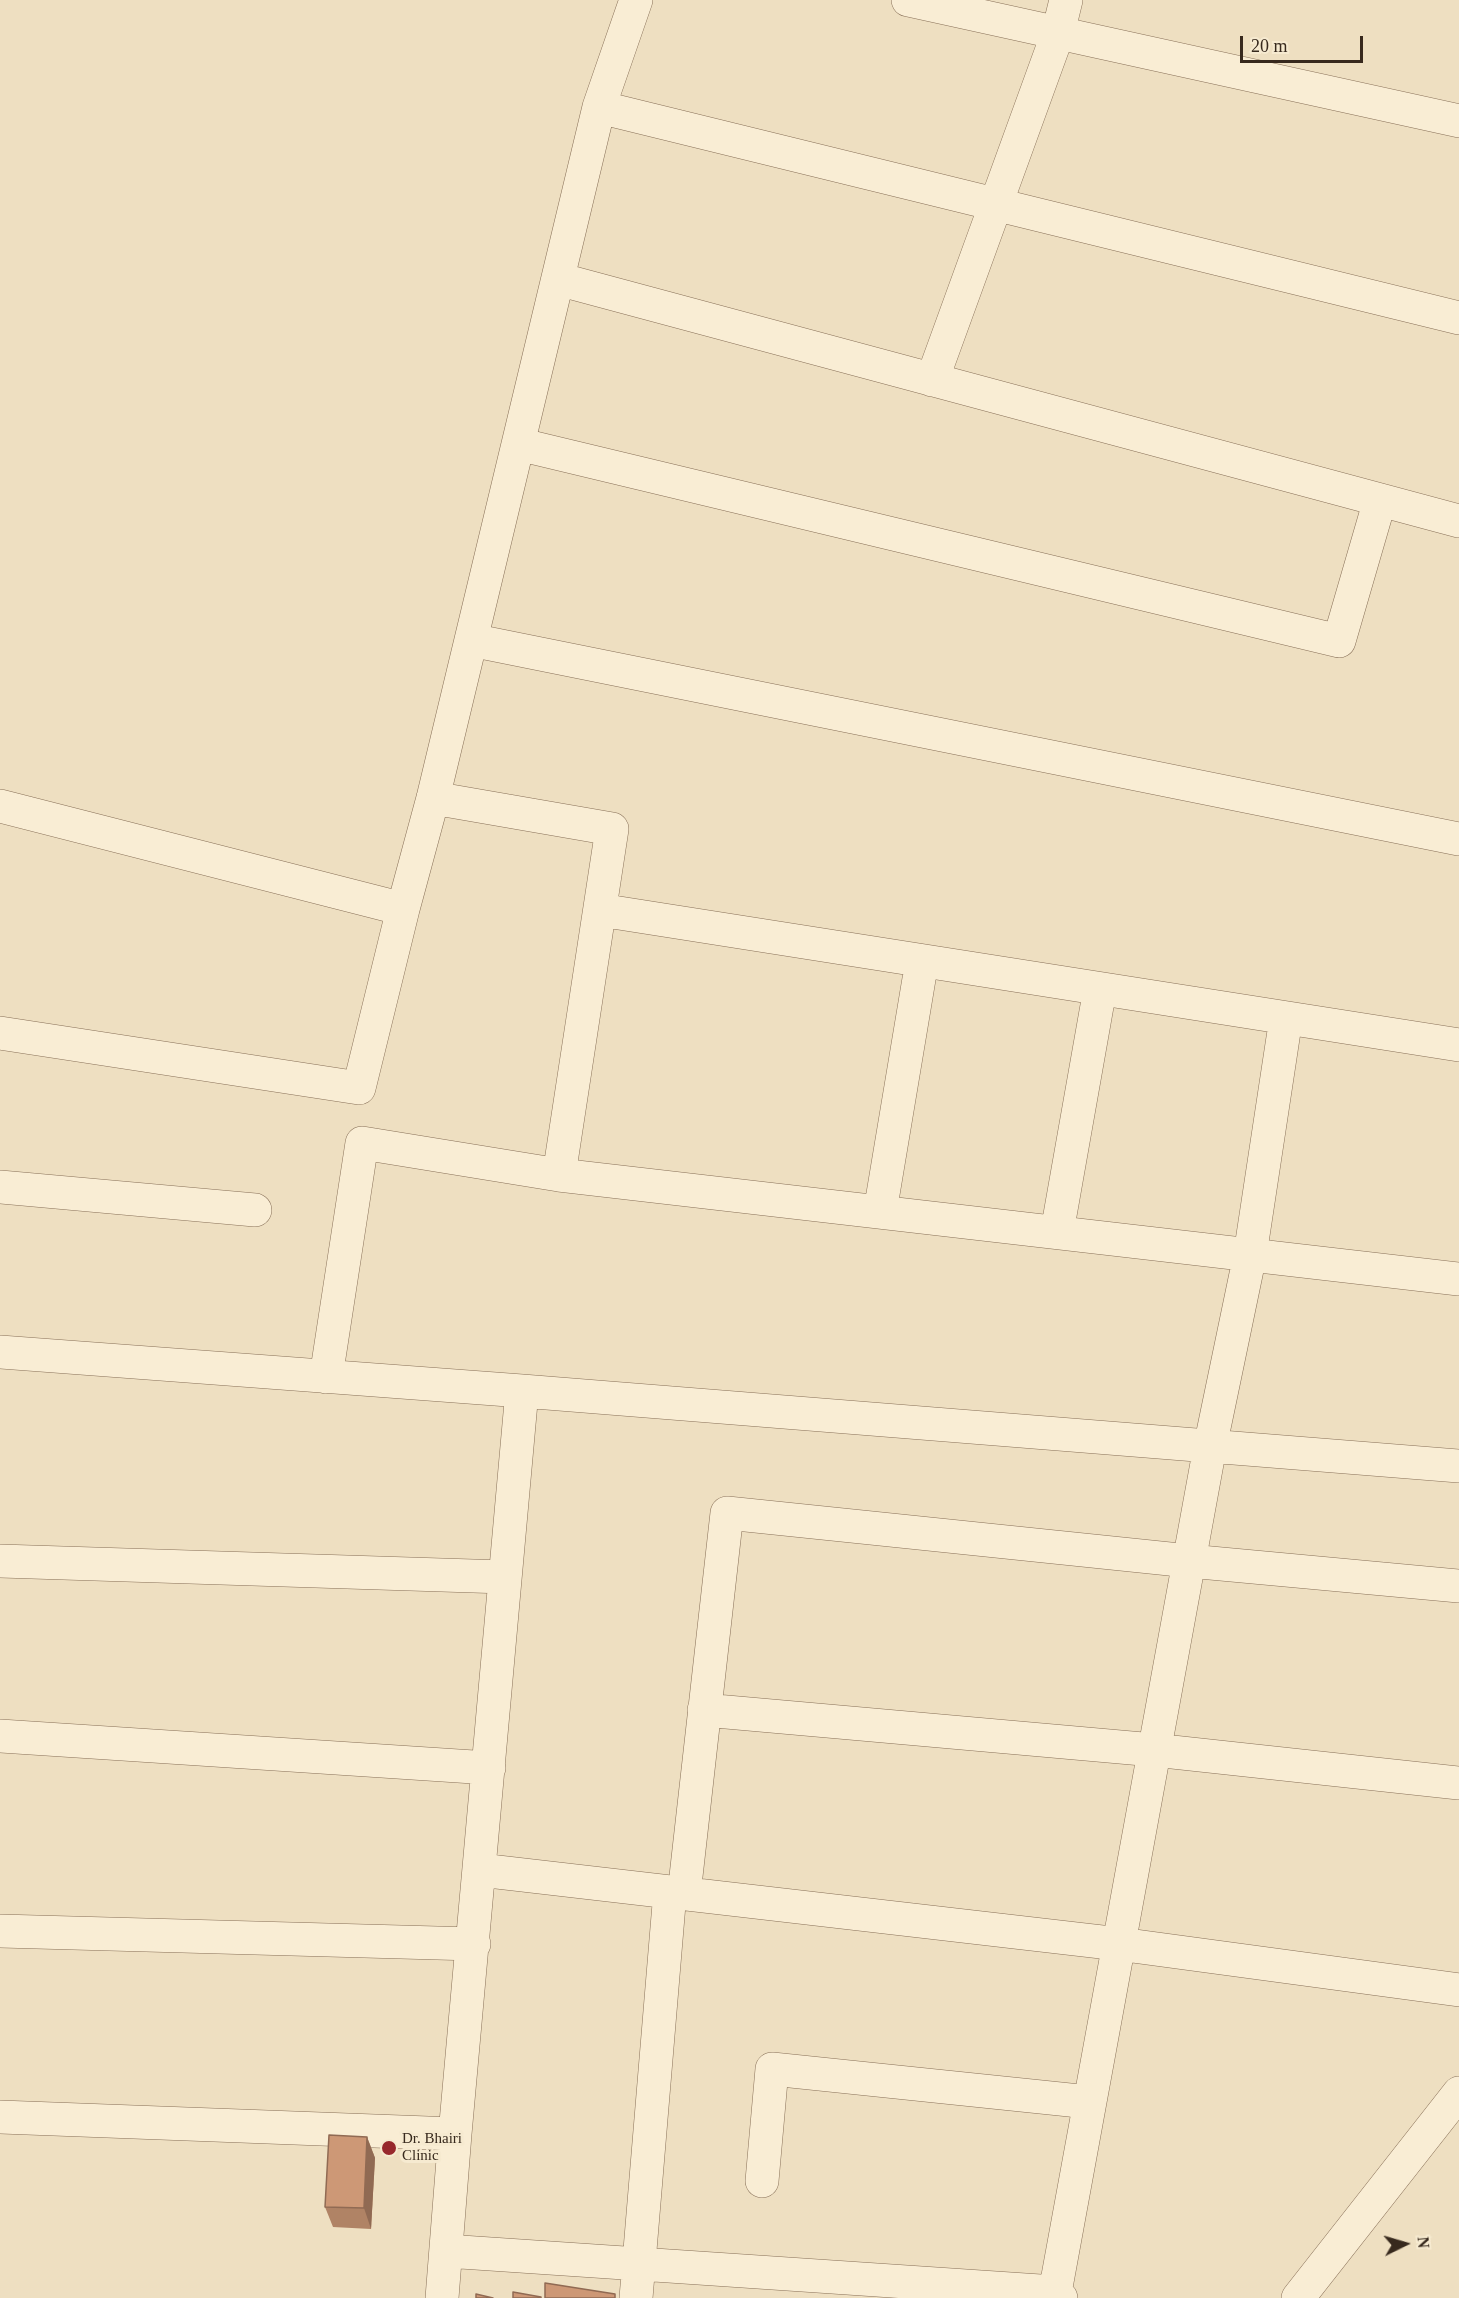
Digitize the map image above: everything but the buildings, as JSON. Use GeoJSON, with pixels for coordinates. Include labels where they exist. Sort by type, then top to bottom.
{"type":"FeatureCollection","features":[{"type":"Feature","properties":{"kind":"street"},"geometry":{"type":"LineString","coordinates":[[0,1033],[359,1088],[433,798],[599,107],[636,0]]}},
{"type":"Feature","properties":{"kind":"street"},"geometry":{"type":"LineString","coordinates":[[908,0],[1459,122]]}},
{"type":"Feature","properties":{"kind":"street"},"geometry":{"type":"LineString","coordinates":[[932,380],[1058,33],[1066,0]]}},
{"type":"Feature","properties":{"kind":"street"},"geometry":{"type":"LineString","coordinates":[[599,107],[1459,318]]}},
{"type":"Feature","properties":{"kind":"street"},"geometry":{"type":"LineString","coordinates":[[558,279],[1459,521]]}},
{"type":"Feature","properties":{"kind":"street"},"geometry":{"type":"LineString","coordinates":[[518,444],[1339,641],[1380,500]]}},
{"type":"Feature","properties":{"kind":"street"},"geometry":{"type":"LineString","coordinates":[[471,640],[1459,838]]}},
{"type":"Feature","properties":{"kind":"street"},"geometry":{"type":"LineString","coordinates":[[433,798],[612,829],[559,1175]]}},
{"type":"Feature","properties":{"kind":"street"},"geometry":{"type":"LineString","coordinates":[[0,807],[403,909]]}},
{"type":"Feature","properties":{"kind":"street"},"geometry":{"type":"LineString","coordinates":[[600,910],[1459,1045]]}},
{"type":"Feature","properties":{"kind":"street"},"geometry":{"type":"LineString","coordinates":[[880,1212],[922,961]]}},
{"type":"Feature","properties":{"kind":"street"},"geometry":{"type":"LineString","coordinates":[[1057,1232],[1100,988]]}},
{"type":"Feature","properties":{"kind":"street"},"geometry":{"type":"LineString","coordinates":[[446,2251],[1057,2296],[1089,2102],[1209,1448],[1250,1255],[1286,1018]]}},
{"type":"Feature","properties":{"kind":"street"},"geometry":{"type":"LineString","coordinates":[[326,1377],[362,1143],[559,1175],[1459,1279]]}},
{"type":"Feature","properties":{"kind":"street"},"geometry":{"type":"LineString","coordinates":[[0,1187],[255,1210]]}},
{"type":"Feature","properties":{"kind":"street"},"geometry":{"type":"LineString","coordinates":[[0,1352],[1459,1466]]}},
{"type":"Feature","properties":{"kind":"street"},"geometry":{"type":"LineString","coordinates":[[442,2298],[522,1391]]}},
{"type":"Feature","properties":{"kind":"street"},"geometry":{"type":"LineString","coordinates":[[636,2298],[677,1893],[704,1710],[727,1513],[1189,1561],[1459,1586]]}},
{"type":"Feature","properties":{"kind":"street"},"geometry":{"type":"LineString","coordinates":[[0,1561],[505,1577]]}},
{"type":"Feature","properties":{"kind":"street"},"geometry":{"type":"LineString","coordinates":[[704,1710],[1154,1750],[1459,1783]]}},
{"type":"Feature","properties":{"kind":"street"},"geometry":{"type":"LineString","coordinates":[[0,1736],[489,1768]]}},
{"type":"Feature","properties":{"kind":"street"},"geometry":{"type":"LineString","coordinates":[[480,1870],[1119,1944],[1459,1990]]}},
{"type":"Feature","properties":{"kind":"street"},"geometry":{"type":"LineString","coordinates":[[0,1931],[474,1944]]}},
{"type":"Feature","properties":{"kind":"street"},"geometry":{"type":"LineString","coordinates":[[762,2181],[772,2069],[1089,2102]]}},
{"type":"Feature","properties":{"kind":"street"},"geometry":{"type":"LineString","coordinates":[[1298,2298],[1459,2093]]}},
{"type":"Feature","properties":{"kind":"street"},"geometry":{"type":"LineString","coordinates":[[0,2117],[455,2134]]}},
{"type":"Feature","properties":{"kind":"place","name":"Dr. Bhairi Clinic"},"geometry":{"type":"Point","coordinates":[389,2148]}}]}
